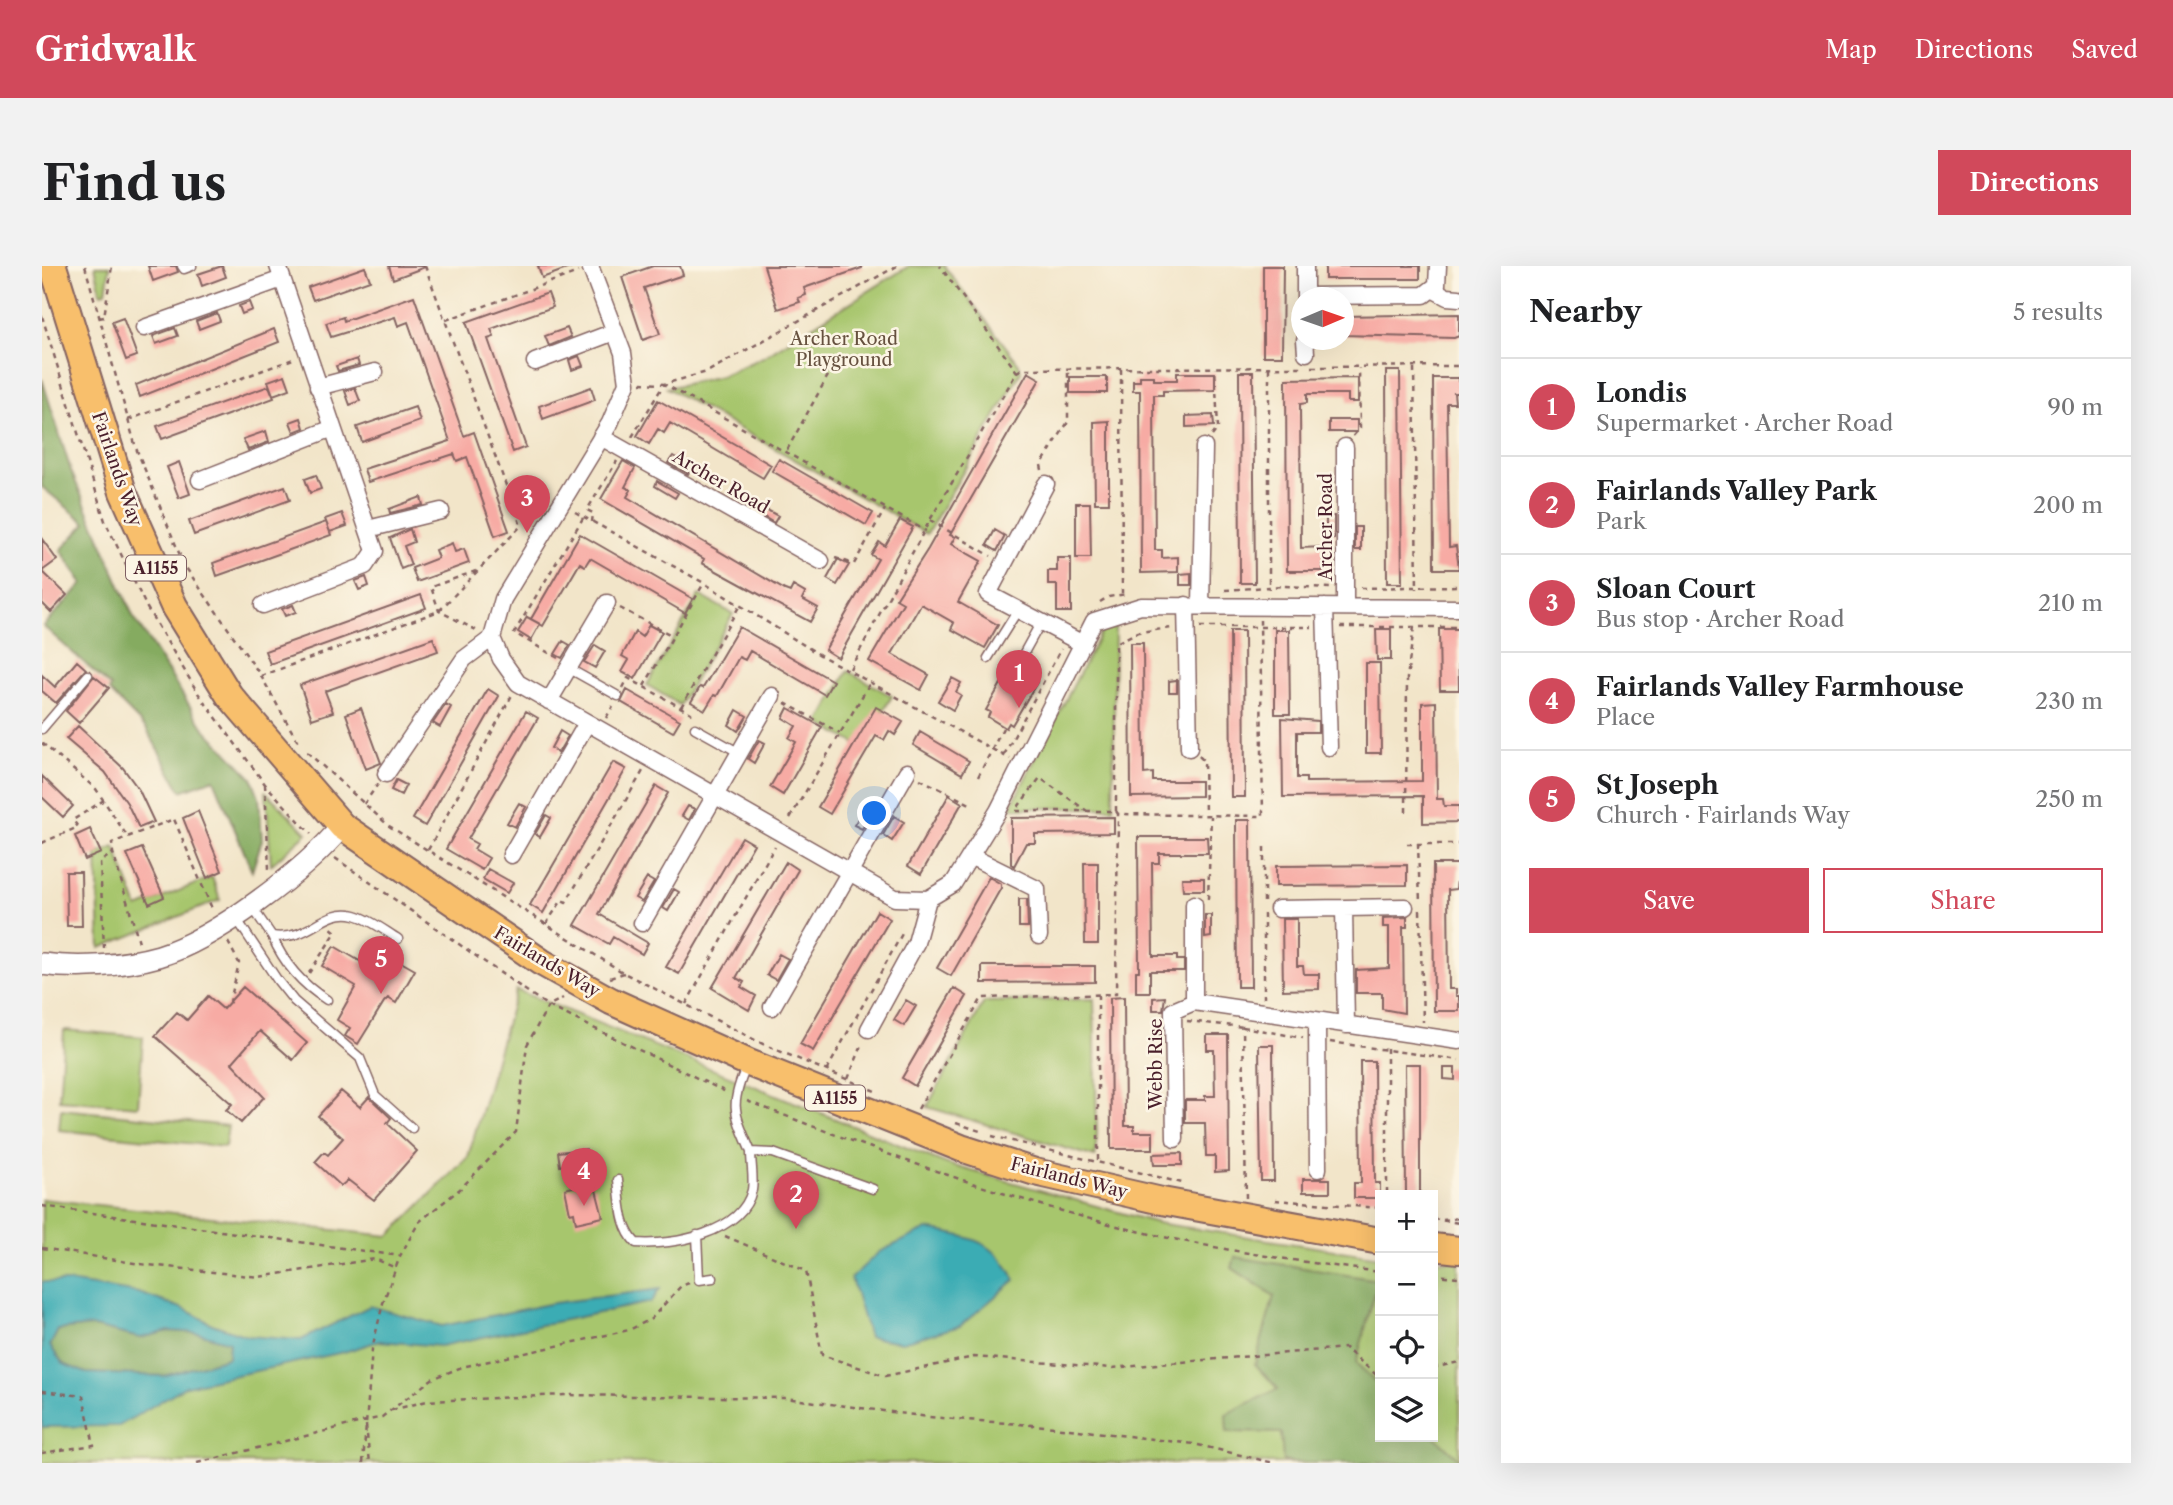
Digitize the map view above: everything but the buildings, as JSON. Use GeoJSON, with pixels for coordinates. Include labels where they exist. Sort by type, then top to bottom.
{"type":"FeatureCollection","features":[{"type":"Feature","properties":{"kind":"main road","name":"Fairlands Way"},"geometry":{"type":"LineString","coordinates":[[53,266],[123,492],[174,606],[229,695],[342,826],[541,962],[611,1001],[748,1063],[961,1148],[1035,1172],[1162,1201],[1375,1240]]}},
{"type":"Feature","properties":{"kind":"main road"},"geometry":{"type":"LineString","coordinates":[[1438,1248],[1459,1250]]}},
{"type":"Feature","properties":{"kind":"street"},"geometry":{"type":"LineString","coordinates":[[386,774],[464,659],[492,638],[503,599],[601,437],[627,383],[627,367],[590,266]]}},
{"type":"Feature","properties":{"kind":"street"},"geometry":{"type":"LineString","coordinates":[[1305,266],[1305,287]]}},
{"type":"Feature","properties":{"kind":"street"},"geometry":{"type":"LineString","coordinates":[[1434,290],[1438,266]]}},
{"type":"Feature","properties":{"kind":"street"},"geometry":{"type":"LineString","coordinates":[[144,328],[280,272],[375,551],[365,566],[263,605]]}},
{"type":"Feature","properties":{"kind":"street"},"geometry":{"type":"LineString","coordinates":[[1354,296],[1424,295],[1434,290]]}},
{"type":"Feature","properties":{"kind":"street"},"geometry":{"type":"LineString","coordinates":[[1434,290],[1447,298],[1459,298]]}},
{"type":"Feature","properties":{"kind":"street"},"geometry":{"type":"LineString","coordinates":[[534,362],[614,332]]}},
{"type":"Feature","properties":{"kind":"street"},"geometry":{"type":"LineString","coordinates":[[318,387],[375,372]]}},
{"type":"Feature","properties":{"kind":"street"},"geometry":{"type":"LineString","coordinates":[[200,480],[333,428]]}},
{"type":"Feature","properties":{"kind":"street","name":"Archer Road"},"geometry":{"type":"LineString","coordinates":[[601,437],[821,561]]}},
{"type":"Feature","properties":{"kind":"street"},"geometry":{"type":"LineString","coordinates":[[1189,747],[1186,626],[1194,605],[1204,447]]}},
{"type":"Feature","properties":{"kind":"street","name":"Archer Road"},"geometry":{"type":"LineString","coordinates":[[1345,447],[1345,607]]}},
{"type":"Feature","properties":{"kind":"street"},"geometry":{"type":"LineString","coordinates":[[1046,484],[988,594],[1083,644]]}},
{"type":"Feature","properties":{"kind":"street"},"geometry":{"type":"LineString","coordinates":[[368,529],[441,512]]}},
{"type":"Feature","properties":{"kind":"street"},"geometry":{"type":"LineString","coordinates":[[549,701],[607,603]]}},
{"type":"Feature","properties":{"kind":"street","name":"Archer Road"},"geometry":{"type":"LineString","coordinates":[[928,899],[953,884],[998,811],[1094,621],[1141,606],[1459,608]]}},
{"type":"Feature","properties":{"kind":"street","name":"Archer Road"},"geometry":{"type":"LineString","coordinates":[[1325,607],[1329,747]]}},
{"type":"Feature","properties":{"kind":"street"},"geometry":{"type":"LineString","coordinates":[[492,638],[501,659],[518,683],[895,898],[928,899],[916,943],[869,1030]]}},
{"type":"Feature","properties":{"kind":"street"},"geometry":{"type":"LineString","coordinates":[[642,923],[772,696]]}},
{"type":"Feature","properties":{"kind":"street"},"geometry":{"type":"LineString","coordinates":[[511,855],[593,727]]}},
{"type":"Feature","properties":{"kind":"street"},"geometry":{"type":"LineString","coordinates":[[772,1007],[907,772]]}},
{"type":"Feature","properties":{"kind":"street"},"geometry":{"type":"LineString","coordinates":[[42,964],[105,964],[161,955],[233,921],[323,849],[342,826]]}},
{"type":"Feature","properties":{"kind":"street"},"geometry":{"type":"LineString","coordinates":[[970,856],[1037,889],[1039,936]]}},
{"type":"Feature","properties":{"kind":"street"},"geometry":{"type":"LineString","coordinates":[[1194,904],[1194,1002],[1459,1041]]}},
{"type":"Feature","properties":{"kind":"street"},"geometry":{"type":"LineString","coordinates":[[1278,909],[1405,907]]}},
{"type":"Feature","properties":{"kind":"street"},"geometry":{"type":"LineString","coordinates":[[1343,908],[1346,1025]]}},
{"type":"Feature","properties":{"kind":"street","name":"Webb Rise"},"geometry":{"type":"LineString","coordinates":[[1175,1139],[1173,1011],[1194,1002]]}},
{"type":"Feature","properties":{"kind":"street"},"geometry":{"type":"LineString","coordinates":[[1318,1021],[1318,1169]]}},
{"type":"Feature","properties":{"kind":"lane"},"geometry":{"type":"LineString","coordinates":[[182,266],[184,269],[192,266]]}},
{"type":"Feature","properties":{"kind":"lane"},"geometry":{"type":"LineString","coordinates":[[988,658],[1018,610]]}},
{"type":"Feature","properties":{"kind":"lane"},"geometry":{"type":"LineString","coordinates":[[1020,660],[1041,622]]}},
{"type":"Feature","properties":{"kind":"lane"},"geometry":{"type":"LineString","coordinates":[[569,667],[618,696]]}},
{"type":"Feature","properties":{"kind":"lane"},"geometry":{"type":"LineString","coordinates":[[42,729],[88,675]]}},
{"type":"Feature","properties":{"kind":"lane"},"geometry":{"type":"LineString","coordinates":[[695,728],[738,752]]}},
{"type":"Feature","properties":{"kind":"lane"},"geometry":{"type":"LineString","coordinates":[[233,921],[272,936],[292,938],[322,921],[347,914],[359,916],[398,939]]}},
{"type":"Feature","properties":{"kind":"lane"},"geometry":{"type":"LineString","coordinates":[[233,921],[294,1001],[360,1058],[375,1095],[412,1128]]}},
{"type":"Feature","properties":{"kind":"lane"},"geometry":{"type":"LineString","coordinates":[[272,936],[289,968],[303,984],[327,1000]]}},
{"type":"Feature","properties":{"kind":"lane"},"geometry":{"type":"LineString","coordinates":[[618,1180],[625,1225],[629,1236],[636,1243],[713,1231],[741,1214],[752,1190],[751,1152],[739,1125],[734,1095],[748,1063]]}},
{"type":"Feature","properties":{"kind":"lane"},"geometry":{"type":"LineString","coordinates":[[751,1152],[773,1153],[873,1189]]}},
{"type":"Feature","properties":{"kind":"lane"},"geometry":{"type":"LineString","coordinates":[[697,1235],[699,1280],[713,1278]]}},
{"type":"Feature","properties":{"kind":"path"},"geometry":{"type":"LineString","coordinates":[[85,266],[128,419],[184,565],[261,677],[301,747],[389,826],[624,972],[765,1045],[883,1094]]}},
{"type":"Feature","properties":{"kind":"path"},"geometry":{"type":"LineString","coordinates":[[99,319],[104,317],[112,266]]}},
{"type":"Feature","properties":{"kind":"path"},"geometry":{"type":"LineString","coordinates":[[261,677],[439,611],[521,526],[426,266]]}},
{"type":"Feature","properties":{"kind":"path"},"geometry":{"type":"LineString","coordinates":[[446,320],[590,266]]}},
{"type":"Feature","properties":{"kind":"path"},"geometry":{"type":"LineString","coordinates":[[627,383],[664,384],[707,372],[897,266]]}},
{"type":"Feature","properties":{"kind":"path"},"geometry":{"type":"LineString","coordinates":[[940,266],[1017,372]]}},
{"type":"Feature","properties":{"kind":"path"},"geometry":{"type":"LineString","coordinates":[[128,419],[307,354]]}},
{"type":"Feature","properties":{"kind":"path"},"geometry":{"type":"LineString","coordinates":[[849,671],[930,520],[1017,372],[1022,369],[1459,366]]}},
{"type":"Feature","properties":{"kind":"path"},"geometry":{"type":"LineString","coordinates":[[1204,447],[1218,428],[1215,367]]}},
{"type":"Feature","properties":{"kind":"path"},"geometry":{"type":"LineString","coordinates":[[998,811],[1263,816],[1260,627],[1264,606],[1269,367]]}},
{"type":"Feature","properties":{"kind":"path"},"geometry":{"type":"LineString","coordinates":[[1345,447],[1360,428],[1359,368]]}},
{"type":"Feature","properties":{"kind":"path"},"geometry":{"type":"LineString","coordinates":[[1406,812],[1407,678],[1417,608],[1414,368]]}},
{"type":"Feature","properties":{"kind":"path"},"geometry":{"type":"LineString","coordinates":[[1046,484],[1041,465],[1068,422],[1068,369]]}},
{"type":"Feature","properties":{"kind":"path"},"geometry":{"type":"LineString","coordinates":[[1121,369],[1122,594]]}},
{"type":"Feature","properties":{"kind":"path"},"geometry":{"type":"LineString","coordinates":[[787,450],[830,372]]}},
{"type":"Feature","properties":{"kind":"path"},"geometry":{"type":"LineString","coordinates":[[664,384],[787,450],[926,531]]}},
{"type":"Feature","properties":{"kind":"path"},"geometry":{"type":"LineString","coordinates":[[508,496],[556,502]]}},
{"type":"Feature","properties":{"kind":"path"},"geometry":{"type":"LineString","coordinates":[[587,510],[579,506],[573,511],[704,583],[870,683],[1010,759]]}},
{"type":"Feature","properties":{"kind":"path"},"geometry":{"type":"LineString","coordinates":[[821,561],[839,557],[854,564],[886,509]]}},
{"type":"Feature","properties":{"kind":"path"},"geometry":{"type":"LineString","coordinates":[[569,667],[514,633],[583,517]]}},
{"type":"Feature","properties":{"kind":"path"},"geometry":{"type":"LineString","coordinates":[[930,520],[1003,563]]}},
{"type":"Feature","properties":{"kind":"path"},"geometry":{"type":"LineString","coordinates":[[479,569],[431,587],[439,611],[492,638]]}},
{"type":"Feature","properties":{"kind":"path"},"geometry":{"type":"LineString","coordinates":[[644,685],[704,583]]}},
{"type":"Feature","properties":{"kind":"path"},"geometry":{"type":"LineString","coordinates":[[607,603],[630,611],[673,636]]}},
{"type":"Feature","properties":{"kind":"path"},"geometry":{"type":"LineString","coordinates":[[681,708],[740,605]]}},
{"type":"Feature","properties":{"kind":"path"},"geometry":{"type":"LineString","coordinates":[[907,1104],[918,1110],[982,998],[1116,994],[1116,643],[1138,632],[1186,626],[1459,627]]}},
{"type":"Feature","properties":{"kind":"path"},"geometry":{"type":"LineString","coordinates":[[593,727],[618,696],[628,678],[691,713],[695,728]]}},
{"type":"Feature","properties":{"kind":"path"},"geometry":{"type":"LineString","coordinates":[[428,851],[518,683]]}},
{"type":"Feature","properties":{"kind":"path"},"geometry":{"type":"LineString","coordinates":[[790,818],[870,683]]}},
{"type":"Feature","properties":{"kind":"path"},"geometry":{"type":"LineString","coordinates":[[772,696],[840,733]]}},
{"type":"Feature","properties":{"kind":"path"},"geometry":{"type":"LineString","coordinates":[[978,777],[1003,728]]}},
{"type":"Feature","properties":{"kind":"path"},"geometry":{"type":"LineString","coordinates":[[42,743],[104,800],[127,836]]}},
{"type":"Feature","properties":{"kind":"path"},"geometry":{"type":"LineString","coordinates":[[1189,747],[1204,761],[1205,816]]}},
{"type":"Feature","properties":{"kind":"path"},"geometry":{"type":"LineString","coordinates":[[546,924],[562,900],[566,902],[650,759]]}},
{"type":"Feature","properties":{"kind":"path"},"geometry":{"type":"LineString","coordinates":[[907,772],[970,804]]}},
{"type":"Feature","properties":{"kind":"path"},"geometry":{"type":"LineString","coordinates":[[364,804],[386,774]]}},
{"type":"Feature","properties":{"kind":"path"},"geometry":{"type":"LineString","coordinates":[[1015,811],[1040,778],[1087,811]]}},
{"type":"Feature","properties":{"kind":"path"},"geometry":{"type":"LineString","coordinates":[[265,784],[269,869]]}},
{"type":"Feature","properties":{"kind":"path"},"geometry":{"type":"LineString","coordinates":[[42,843],[78,827],[73,820],[104,800]]}},
{"type":"Feature","properties":{"kind":"path"},"geometry":{"type":"LineString","coordinates":[[1194,904],[1209,898],[1211,816]]}},
{"type":"Feature","properties":{"kind":"path"},"geometry":{"type":"LineString","coordinates":[[144,959],[112,843],[174,819],[233,921],[239,963],[229,1006]]}},
{"type":"Feature","properties":{"kind":"path"},"geometry":{"type":"LineString","coordinates":[[1418,843],[1424,1036]]}},
{"type":"Feature","properties":{"kind":"path"},"geometry":{"type":"LineString","coordinates":[[1407,844],[1459,844]]}},
{"type":"Feature","properties":{"kind":"path"},"geometry":{"type":"LineString","coordinates":[[686,1004],[775,845]]}},
{"type":"Feature","properties":{"kind":"path"},"geometry":{"type":"LineString","coordinates":[[1264,848],[1264,1014]]}},
{"type":"Feature","properties":{"kind":"path"},"geometry":{"type":"LineString","coordinates":[[323,849],[548,1006]]}},
{"type":"Feature","properties":{"kind":"path"},"geometry":{"type":"LineString","coordinates":[[105,964],[100,862],[113,853]]}},
{"type":"Feature","properties":{"kind":"path"},"geometry":{"type":"LineString","coordinates":[[303,984],[336,932],[322,921]]}},
{"type":"Feature","properties":{"kind":"path"},"geometry":{"type":"LineString","coordinates":[[827,1070],[906,926]]}},
{"type":"Feature","properties":{"kind":"path"},"geometry":{"type":"LineString","coordinates":[[1098,995],[1098,1162]]}},
{"type":"Feature","properties":{"kind":"path"},"geometry":{"type":"LineString","coordinates":[[363,1463],[372,1349],[383,1303],[400,1256],[419,1222],[460,1189],[516,1132],[527,1045],[548,1006],[566,996]]}},
{"type":"Feature","properties":{"kind":"path"},"geometry":{"type":"LineString","coordinates":[[1173,1020],[1243,1027]]}},
{"type":"Feature","properties":{"kind":"path"},"geometry":{"type":"LineString","coordinates":[[848,1079],[869,1030]]}},
{"type":"Feature","properties":{"kind":"path"},"geometry":{"type":"LineString","coordinates":[[1386,1031],[1387,1190]]}},
{"type":"Feature","properties":{"kind":"path"},"geometry":{"type":"LineString","coordinates":[[954,1122],[990,1135],[1195,1186]]}},
{"type":"Feature","properties":{"kind":"path"},"geometry":{"type":"LineString","coordinates":[[1273,1200],[1375,1208]]}},
{"type":"Feature","properties":{"kind":"path"},"geometry":{"type":"LineString","coordinates":[[42,1206],[400,1256]]}},
{"type":"Feature","properties":{"kind":"path"},"geometry":{"type":"LineString","coordinates":[[1438,1220],[1459,1218]]}},
{"type":"Feature","properties":{"kind":"path"},"geometry":{"type":"LineString","coordinates":[[1438,1220],[1459,1223]]}},
{"type":"Feature","properties":{"kind":"path"},"geometry":{"type":"LineString","coordinates":[[713,1231],[806,1271],[822,1355],[885,1376],[974,1357],[1112,1368],[1345,1348],[1375,1374]]}},
{"type":"Feature","properties":{"kind":"path"},"geometry":{"type":"LineString","coordinates":[[42,1248],[140,1264],[259,1277],[375,1259],[396,1268]]}},
{"type":"Feature","properties":{"kind":"path"},"geometry":{"type":"LineString","coordinates":[[1438,1275],[1459,1277]]}},
{"type":"Feature","properties":{"kind":"path"},"geometry":{"type":"LineString","coordinates":[[392,1410],[432,1379],[462,1367],[629,1331],[651,1319],[681,1286],[699,1280]]}},
{"type":"Feature","properties":{"kind":"path"},"geometry":{"type":"LineString","coordinates":[[1438,1367],[1459,1362]]}},
{"type":"Feature","properties":{"kind":"path"},"geometry":{"type":"LineString","coordinates":[[42,1391],[83,1396],[94,1445],[42,1453]]}},
{"type":"Feature","properties":{"kind":"path"},"geometry":{"type":"LineString","coordinates":[[197,1463],[365,1421],[392,1410],[427,1401],[565,1395],[785,1398],[929,1417],[1045,1426],[1194,1444],[1274,1463]]}},
{"type":"Feature","properties":{"kind":"path"},"geometry":{"type":"LineString","coordinates":[[365,1421],[370,1463]]}},
{"type":"Feature","properties":{"kind":"green space"},"geometry":{"type":"Polygon","coordinates":[[[95,266],[110,266],[106,292],[101,293],[95,266]]]}},
{"type":"Feature","properties":{"kind":"green space","name":"Archer Road Playground"},"geometry":{"type":"Polygon","coordinates":[[[909,266],[944,266],[1019,364],[1021,372],[927,534],[667,388],[721,376],[761,358],[909,266]]]}},
{"type":"Feature","properties":{"kind":"green space"},"geometry":{"type":"Polygon","coordinates":[[[42,379],[71,471],[133,616],[203,727],[252,778],[259,797],[262,840],[252,871],[214,779],[181,791],[146,728],[109,691],[111,687],[43,626],[83,584],[61,550],[86,523],[42,487],[42,379]]]}},
{"type":"Feature","properties":{"kind":"green space"},"geometry":{"type":"Polygon","coordinates":[[[699,595],[733,614],[680,705],[647,685],[699,595]]]}},
{"type":"Feature","properties":{"kind":"green space"},"geometry":{"type":"Polygon","coordinates":[[[1115,625],[1113,808],[1010,808],[1102,630],[1115,625]]]}},
{"type":"Feature","properties":{"kind":"green space"},"geometry":{"type":"Polygon","coordinates":[[[848,671],[892,696],[862,747],[819,723],[848,671]]]}},
{"type":"Feature","properties":{"kind":"green space"},"geometry":{"type":"Polygon","coordinates":[[[266,792],[307,833],[271,865],[266,792]]]}},
{"type":"Feature","properties":{"kind":"green space"},"geometry":{"type":"Polygon","coordinates":[[[115,847],[138,908],[212,877],[220,900],[100,948],[97,854],[115,847]]]}},
{"type":"Feature","properties":{"kind":"green space"},"geometry":{"type":"Polygon","coordinates":[[[516,990],[947,1164],[1157,1223],[1375,1256],[1375,1442],[1438,1442],[1438,1260],[1459,1261],[1459,1463],[42,1463],[42,1199],[389,1236],[468,1157],[516,990]]]}},
{"type":"Feature","properties":{"kind":"green space"},"geometry":{"type":"Polygon","coordinates":[[[1094,999],[1097,1133],[1095,1157],[927,1107],[984,1002],[1094,999]]]}},
{"type":"Feature","properties":{"kind":"green space"},"geometry":{"type":"Polygon","coordinates":[[[64,1030],[143,1037],[138,1106],[59,1100],[64,1030]]]}},
{"type":"Feature","properties":{"kind":"green space"},"geometry":{"type":"Polygon","coordinates":[[[61,1109],[228,1126],[225,1147],[59,1130],[61,1109]]]}},
{"type":"Feature","properties":{"kind":"green space"},"geometry":{"type":"Polygon","coordinates":[[[1235,1257],[1375,1280],[1375,1291],[1356,1363],[1375,1381],[1375,1442],[1438,1442],[1438,1440],[1459,1459],[1459,1463],[1294,1463],[1283,1461],[1281,1433],[1227,1432],[1226,1414],[1278,1389],[1255,1364],[1274,1296],[1232,1268],[1235,1257]]]}},
{"type":"Feature","properties":{"kind":"green space"},"geometry":{"type":"Polygon","coordinates":[[[90,1326],[140,1338],[169,1331],[199,1333],[229,1342],[228,1358],[164,1376],[86,1373],[63,1364],[50,1346],[58,1330],[90,1326]]]}},
{"type":"Feature","properties":{"kind":"water"},"geometry":{"type":"Polygon","coordinates":[[[927,1229],[979,1242],[999,1256],[1015,1280],[960,1326],[902,1342],[869,1337],[851,1278],[879,1252],[927,1229]]]}},
{"type":"Feature","properties":{"kind":"water"},"geometry":{"type":"Polygon","coordinates":[[[42,1282],[68,1282],[139,1293],[247,1336],[301,1340],[370,1306],[442,1326],[554,1303],[660,1289],[651,1302],[440,1346],[379,1341],[344,1352],[186,1386],[119,1426],[42,1427],[42,1282]],[[90,1326],[58,1330],[50,1346],[63,1364],[86,1373],[164,1376],[228,1358],[229,1342],[199,1333],[169,1331],[140,1338],[90,1326]]]}},
{"type":"Feature","properties":{"kind":"place","name":"Sloan Court"},"geometry":{"type":"Point","coordinates":[527,533]}},
{"type":"Feature","properties":{"kind":"place","name":"Londis"},"geometry":{"type":"Point","coordinates":[1019,708]}},
{"type":"Feature","properties":{"kind":"place","name":"St Joseph"},"geometry":{"type":"Point","coordinates":[381,994]}},
{"type":"Feature","properties":{"kind":"place","name":"Fairlands Valley Farmhouse"},"geometry":{"type":"Point","coordinates":[584,1206]}},
{"type":"Feature","properties":{"kind":"place","name":"Fairlands Valley Park"},"geometry":{"type":"Point","coordinates":[796,1229]}}]}
